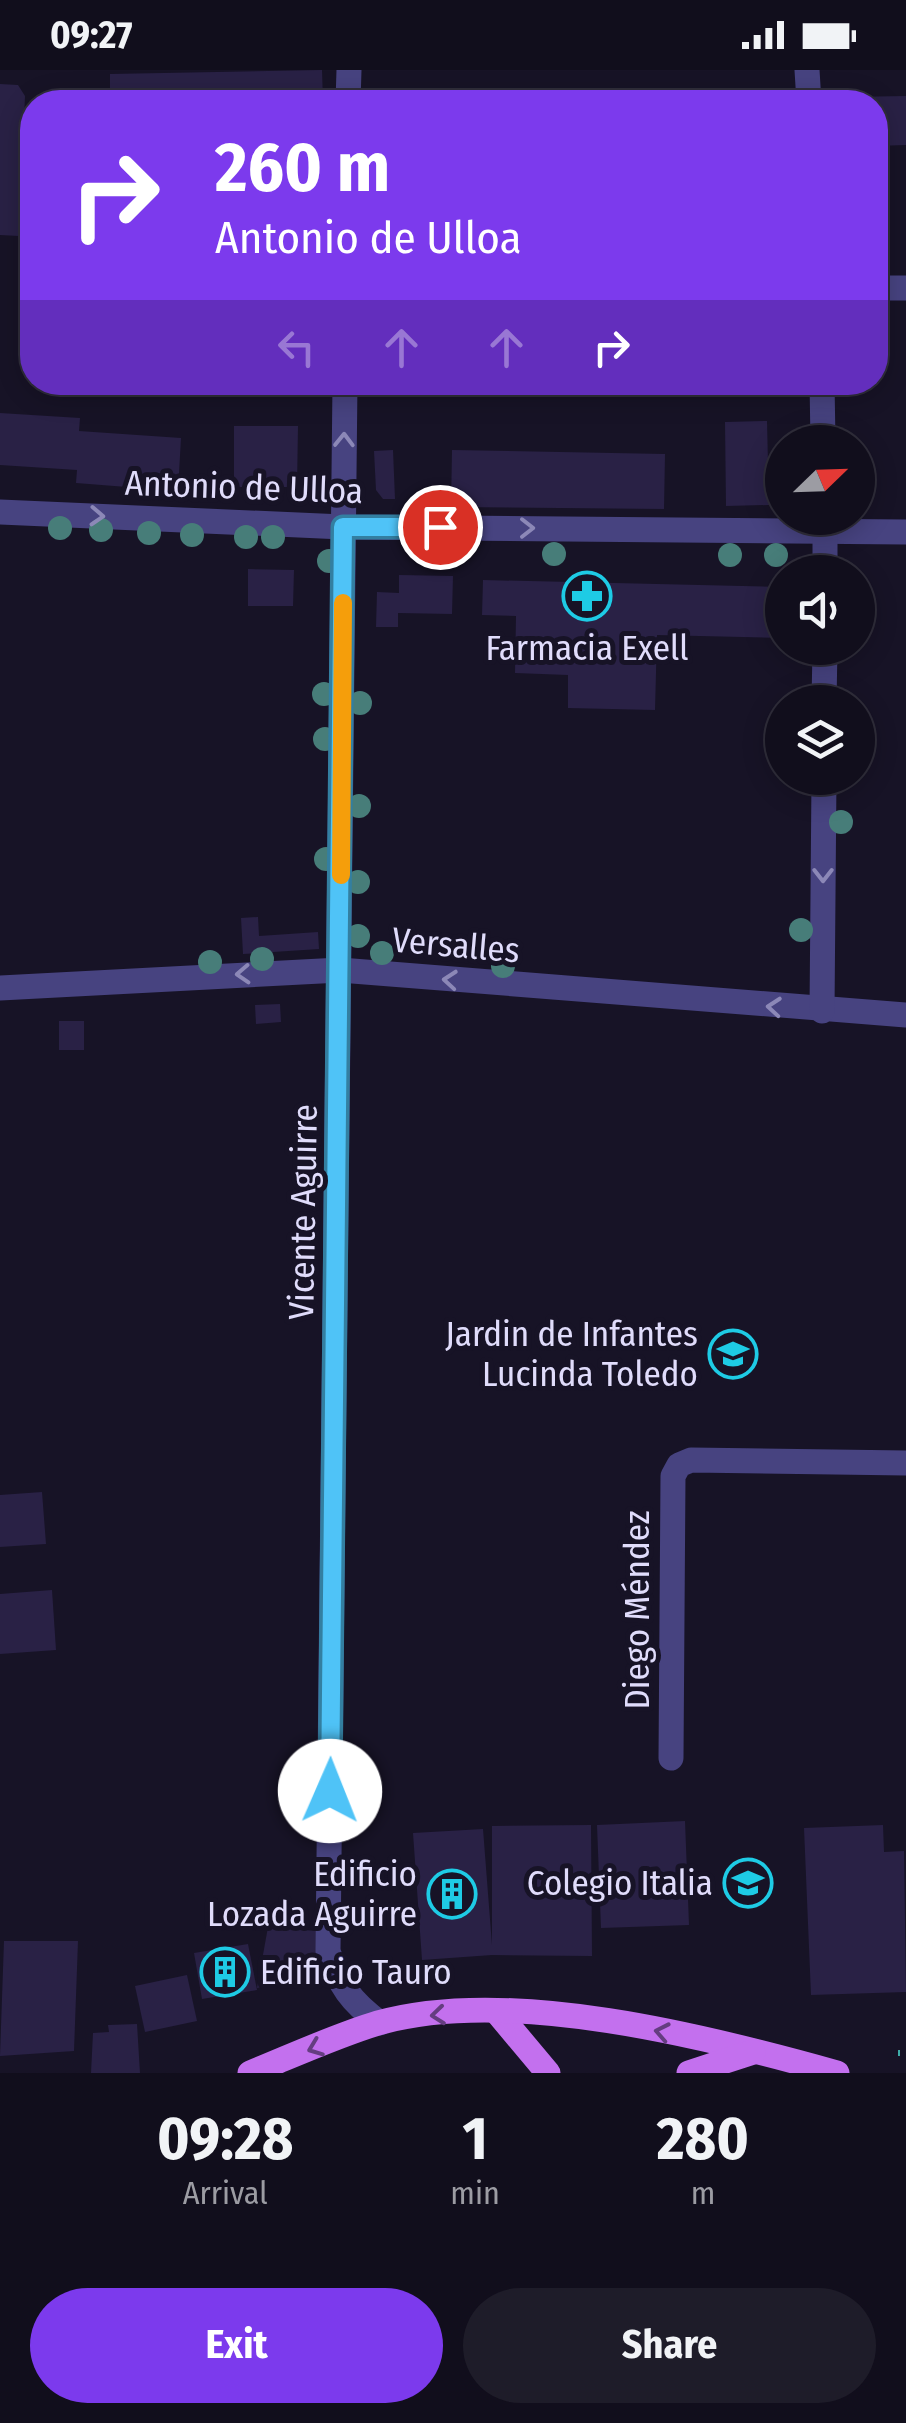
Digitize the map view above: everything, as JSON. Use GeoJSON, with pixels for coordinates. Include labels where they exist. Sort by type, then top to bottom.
{"type":"FeatureCollection","features":[{"type":"Feature","properties":{"kind":"main road"},"geometry":{"type":"LineString","coordinates":[[496,2011],[548,2073]]}},
{"type":"Feature","properties":{"kind":"main road"},"geometry":{"type":"LineString","coordinates":[[250,2073],[380,2023],[496,2011],[603,2022],[758,2050],[838,2073]]}},
{"type":"Feature","properties":{"kind":"main road"},"geometry":{"type":"LineString","coordinates":[[688,2073],[758,2050]]}},
{"type":"Feature","properties":{"kind":"street","name":"Vicente Aguirre"},"geometry":{"type":"LineString","coordinates":[[345,395],[328,1951],[338,1982],[352,2002],[380,2023]]}},
{"type":"Feature","properties":{"kind":"street"},"geometry":{"type":"LineString","coordinates":[[822,395],[823,425]]}},
{"type":"Feature","properties":{"kind":"street","name":"Antonio de Ulloa"},"geometry":{"type":"LineString","coordinates":[[0,512],[343,527],[765,524]]}},
{"type":"Feature","properties":{"kind":"street","name":"Antonio de Ulloa"},"geometry":{"type":"LineString","coordinates":[[875,529],[906,532]]}},
{"type":"Feature","properties":{"kind":"street"},"geometry":{"type":"LineString","coordinates":[[822,1011],[824,795]]}},
{"type":"Feature","properties":{"kind":"street","name":"Versalles"},"geometry":{"type":"LineString","coordinates":[[0,988],[340,970],[906,1015]]}},
{"type":"Feature","properties":{"kind":"street","name":"Diego Méndez"},"geometry":{"type":"LineString","coordinates":[[671,1758],[673,1476],[679,1465],[691,1460],[906,1463]]}},
{"type":"Feature","properties":{"kind":"building"},"geometry":{"type":"Polygon","coordinates":[[[322,70],[323,90],[110,90],[110,74],[322,70]]]}},
{"type":"Feature","properties":{"kind":"building"},"geometry":{"type":"Polygon","coordinates":[[[0,84],[18,85],[21,90],[19,236],[0,235],[0,84]]]}},
{"type":"Feature","properties":{"kind":"building"},"geometry":{"type":"Polygon","coordinates":[[[888,96],[906,96],[906,145],[888,146],[888,96]]]}},
{"type":"Feature","properties":{"kind":"building"},"geometry":{"type":"Polygon","coordinates":[[[0,413],[80,418],[79,431],[181,438],[178,491],[76,483],[77,470],[0,465],[0,413]]]}},
{"type":"Feature","properties":{"kind":"building"},"geometry":{"type":"Polygon","coordinates":[[[767,421],[765,505],[726,506],[725,422],[767,421]]]}},
{"type":"Feature","properties":{"kind":"building"},"geometry":{"type":"Polygon","coordinates":[[[234,426],[298,426],[297,487],[234,487],[234,426]]]}},
{"type":"Feature","properties":{"kind":"building"},"geometry":{"type":"Polygon","coordinates":[[[393,450],[395,499],[383,499],[376,490],[374,451],[393,450]]]}},
{"type":"Feature","properties":{"kind":"building"},"geometry":{"type":"Polygon","coordinates":[[[452,450],[665,454],[664,509],[451,507],[452,450]]]}},
{"type":"Feature","properties":{"kind":"building"},"geometry":{"type":"Polygon","coordinates":[[[248,569],[294,570],[293,606],[248,606],[248,569]]]}},
{"type":"Feature","properties":{"kind":"building"},"geometry":{"type":"Polygon","coordinates":[[[399,575],[453,576],[452,614],[398,613],[398,627],[376,627],[377,592],[399,593],[399,575]]]}},
{"type":"Feature","properties":{"kind":"building"},"geometry":{"type":"Polygon","coordinates":[[[483,580],[765,587],[765,638],[657,635],[655,710],[568,708],[568,675],[515,673],[516,616],[482,615],[483,580]]]}},
{"type":"Feature","properties":{"kind":"building"},"geometry":{"type":"Polygon","coordinates":[[[258,917],[259,936],[318,932],[319,949],[243,954],[241,918],[258,917]]]}},
{"type":"Feature","properties":{"kind":"building"},"geometry":{"type":"Polygon","coordinates":[[[280,1004],[281,1022],[256,1024],[255,1005],[280,1004]]]}},
{"type":"Feature","properties":{"kind":"building"},"geometry":{"type":"Polygon","coordinates":[[[59,1021],[84,1021],[84,1050],[59,1050],[59,1021]]]}},
{"type":"Feature","properties":{"kind":"building"},"geometry":{"type":"Polygon","coordinates":[[[42,1492],[46,1544],[0,1547],[0,1495],[42,1492]]]}},
{"type":"Feature","properties":{"kind":"building"},"geometry":{"type":"Polygon","coordinates":[[[52,1590],[56,1650],[0,1654],[0,1594],[52,1590]]]}},
{"type":"Feature","properties":{"kind":"building"},"geometry":{"type":"Polygon","coordinates":[[[685,1821],[689,1925],[601,1928],[597,1825],[685,1821]]]}},
{"type":"Feature","properties":{"kind":"building"},"geometry":{"type":"Polygon","coordinates":[[[591,1825],[592,1956],[492,1955],[422,1960],[413,1833],[483,1829],[492,1945],[492,1826],[591,1825]]]}},
{"type":"Feature","properties":{"kind":"building"},"geometry":{"type":"Polygon","coordinates":[[[883,1825],[884,1852],[904,1851],[906,1992],[811,1995],[804,1828],[883,1825]]]}},
{"type":"Feature","properties":{"kind":"building"},"geometry":{"type":"Polygon","coordinates":[[[268,1927],[316,1931],[316,1975],[257,1988],[268,1927]]]}},
{"type":"Feature","properties":{"kind":"building"},"geometry":{"type":"Polygon","coordinates":[[[4,1941],[78,1941],[74,2051],[0,2056],[4,1941]]]}},
{"type":"Feature","properties":{"kind":"building","name":"Edificio Tauro"},"geometry":{"type":"Polygon","coordinates":[[[248,1944],[257,1990],[202,1999],[194,1953],[248,1944]]]}},
{"type":"Feature","properties":{"kind":"building"},"geometry":{"type":"Polygon","coordinates":[[[187,1975],[197,2021],[145,2032],[135,1986],[187,1975]]]}},
{"type":"Feature","properties":{"kind":"building"},"geometry":{"type":"Polygon","coordinates":[[[137,2024],[140,2073],[91,2073],[93,2033],[109,2032],[108,2025],[137,2024]]]}},
{"type":"Feature","properties":{"kind":"slow traffic"},"geometry":{"type":"LineString","coordinates":[[341,875],[343,603]]}},
{"type":"Feature","properties":{"kind":"place","name":"Farmacia Exell"},"geometry":{"type":"Point","coordinates":[587,596]}},
{"type":"Feature","properties":{"kind":"place","name":"Jardin de Infantes Lucinda Toledo"},"geometry":{"type":"Point","coordinates":[733,1354]}},
{"type":"Feature","properties":{"kind":"place","name":"Colegio Italia"},"geometry":{"type":"Point","coordinates":[748,1883]}},
{"type":"Feature","properties":{"kind":"place","name":"Edificio Lozada Aguirre"},"geometry":{"type":"Point","coordinates":[452,1894]}},
{"type":"Feature","properties":{"kind":"place","name":"Edificio Tauro"},"geometry":{"type":"Point","coordinates":[225,1972]}},
{"type":"Feature","properties":{"kind":"route"},"geometry":{"type":"LineString","coordinates":[[330,1791],[343,527],[440,527]]}}]}
